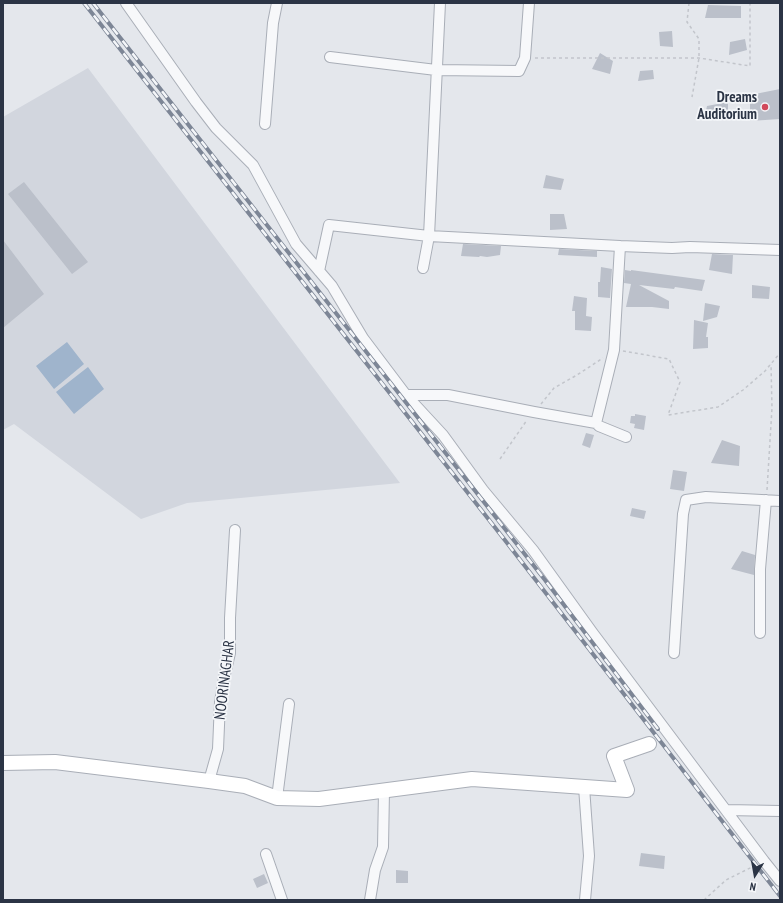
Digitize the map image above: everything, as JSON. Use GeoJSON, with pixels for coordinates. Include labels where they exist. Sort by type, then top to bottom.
{"type":"FeatureCollection","features":[{"type":"Feature","properties":{"kind":"street"},"geometry":{"type":"LineString","coordinates":[[126,3],[216,128],[253,165],[296,244],[332,286],[363,338],[406,394],[443,435],[483,490],[533,550],[592,632],[780,881]]}},
{"type":"Feature","properties":{"kind":"street"},"geometry":{"type":"LineString","coordinates":[[265,124],[273,23],[277,3]]}},
{"type":"Feature","properties":{"kind":"street"},"geometry":{"type":"LineString","coordinates":[[423,268],[429,236],[440,3]]}},
{"type":"Feature","properties":{"kind":"street"},"geometry":{"type":"LineString","coordinates":[[330,58],[436,70],[519,71],[525,58],[529,3]]}},
{"type":"Feature","properties":{"kind":"street"},"geometry":{"type":"LineString","coordinates":[[319,271],[328,225],[429,236],[620,246],[672,248],[690,246],[780,250]]}},
{"type":"Feature","properties":{"kind":"street"},"geometry":{"type":"LineString","coordinates":[[596,422],[614,350],[620,246]]}},
{"type":"Feature","properties":{"kind":"street"},"geometry":{"type":"LineString","coordinates":[[406,394],[448,395],[534,412],[596,422],[599,426],[626,437]]}},
{"type":"Feature","properties":{"kind":"street"},"geometry":{"type":"LineString","coordinates":[[674,653],[683,514],[686,500],[706,497],[780,501]]}},
{"type":"Feature","properties":{"kind":"street"},"geometry":{"type":"LineString","coordinates":[[760,633],[760,569],[766,500]]}},
{"type":"Feature","properties":{"kind":"street","name":"NOORINAGHAR"},"geometry":{"type":"LineString","coordinates":[[209,781],[218,750],[220,702],[230,653],[230,618],[235,530]]}},
{"type":"Feature","properties":{"kind":"street"},"geometry":{"type":"LineString","coordinates":[[277,798],[289,704]]}},
{"type":"Feature","properties":{"kind":"street"},"geometry":{"type":"LineString","coordinates":[[3,763],[55,762],[209,781],[245,786],[277,798],[319,799],[472,779],[627,790],[614,756],[649,744]]}},
{"type":"Feature","properties":{"kind":"street"},"geometry":{"type":"LineString","coordinates":[[584,787],[589,856],[586,900]]}},
{"type":"Feature","properties":{"kind":"street"},"geometry":{"type":"LineString","coordinates":[[370,900],[375,870],[383,847],[384,791]]}},
{"type":"Feature","properties":{"kind":"street"},"geometry":{"type":"LineString","coordinates":[[726,810],[780,811]]}},
{"type":"Feature","properties":{"kind":"street"},"geometry":{"type":"LineString","coordinates":[[266,854],[282,900]]}},
{"type":"Feature","properties":{"kind":"path"},"geometry":{"type":"LineString","coordinates":[[689,3],[687,22],[699,40],[699,58],[692,97]]}},
{"type":"Feature","properties":{"kind":"path"},"geometry":{"type":"LineString","coordinates":[[525,58],[699,58],[750,66],[750,3]]}},
{"type":"Feature","properties":{"kind":"path"},"geometry":{"type":"LineString","coordinates":[[500,459],[524,423],[554,388],[578,375],[614,350],[669,359],[680,382],[668,415],[718,407],[743,390],[771,364],[780,353]]}},
{"type":"Feature","properties":{"kind":"path"},"geometry":{"type":"LineString","coordinates":[[766,500],[772,408],[771,364]]}},
{"type":"Feature","properties":{"kind":"path"},"geometry":{"type":"LineString","coordinates":[[704,900],[726,880],[764,861]]}},
{"type":"Feature","properties":{"kind":"shaded area"},"geometry":{"type":"Polygon","coordinates":[[[88,68],[400,483],[187,503],[141,519],[14,424],[3,430],[3,117],[88,68]]]}},
{"type":"Feature","properties":{"kind":"water"},"geometry":{"type":"Polygon","coordinates":[[[67,342],[84,364],[54,389],[36,366],[67,342]]]}},
{"type":"Feature","properties":{"kind":"water"},"geometry":{"type":"Polygon","coordinates":[[[88,367],[104,389],[74,414],[56,392],[88,367]]]}},
{"type":"Feature","properties":{"kind":"building"},"geometry":{"type":"Polygon","coordinates":[[[708,5],[741,6],[741,18],[705,18],[708,5]]]}},
{"type":"Feature","properties":{"kind":"building"},"geometry":{"type":"Polygon","coordinates":[[[672,31],[673,47],[660,46],[659,32],[672,31]]]}},
{"type":"Feature","properties":{"kind":"building"},"geometry":{"type":"Polygon","coordinates":[[[745,39],[747,50],[729,55],[730,42],[745,39]]]}},
{"type":"Feature","properties":{"kind":"building"},"geometry":{"type":"Polygon","coordinates":[[[600,53],[613,61],[610,74],[592,69],[600,53]]]}},
{"type":"Feature","properties":{"kind":"building"},"geometry":{"type":"Polygon","coordinates":[[[653,70],[654,79],[638,81],[640,71],[653,70]]]}},
{"type":"Feature","properties":{"kind":"building","name":"Dreams Auditorium"},"geometry":{"type":"Polygon","coordinates":[[[780,89],[780,119],[750,121],[750,95],[780,89]]]}},
{"type":"Feature","properties":{"kind":"building"},"geometry":{"type":"Polygon","coordinates":[[[728,102],[728,119],[704,120],[707,106],[728,102]]]}},
{"type":"Feature","properties":{"kind":"building"},"geometry":{"type":"Polygon","coordinates":[[[546,175],[564,179],[561,190],[543,188],[546,175]]]}},
{"type":"Feature","properties":{"kind":"building"},"geometry":{"type":"Polygon","coordinates":[[[24,182],[88,262],[72,274],[8,194],[24,182]]]}},
{"type":"Feature","properties":{"kind":"building"},"geometry":{"type":"Polygon","coordinates":[[[550,214],[564,214],[567,229],[550,230],[550,214]]]}},
{"type":"Feature","properties":{"kind":"building"},"geometry":{"type":"Polygon","coordinates":[[[3,240],[44,294],[3,328],[3,240]]]}},
{"type":"Feature","properties":{"kind":"building"},"geometry":{"type":"Polygon","coordinates":[[[463,244],[501,246],[500,255],[487,257],[461,256],[463,244]]]}},
{"type":"Feature","properties":{"kind":"building"},"geometry":{"type":"Polygon","coordinates":[[[559,249],[597,251],[597,257],[558,255],[559,249]]]}},
{"type":"Feature","properties":{"kind":"building"},"geometry":{"type":"Polygon","coordinates":[[[712,254],[733,255],[732,274],[709,270],[712,254]]]}},
{"type":"Feature","properties":{"kind":"building"},"geometry":{"type":"Polygon","coordinates":[[[601,267],[612,269],[610,298],[598,297],[598,282],[600,282],[601,267]]]}},
{"type":"Feature","properties":{"kind":"building"},"geometry":{"type":"Polygon","coordinates":[[[625,270],[705,280],[702,291],[675,287],[674,289],[639,285],[669,301],[669,309],[652,307],[626,307],[631,284],[624,283],[625,270]]]}},
{"type":"Feature","properties":{"kind":"building"},"geometry":{"type":"Polygon","coordinates":[[[752,285],[770,287],[769,299],[752,298],[752,285]]]}},
{"type":"Feature","properties":{"kind":"building"},"geometry":{"type":"Polygon","coordinates":[[[574,296],[587,298],[586,316],[592,317],[591,331],[575,330],[575,311],[572,311],[574,296]]]}},
{"type":"Feature","properties":{"kind":"building"},"geometry":{"type":"Polygon","coordinates":[[[705,303],[720,306],[717,317],[703,321],[705,303]]]}},
{"type":"Feature","properties":{"kind":"building"},"geometry":{"type":"Polygon","coordinates":[[[694,320],[708,323],[706,337],[708,337],[708,348],[693,349],[694,320]]]}},
{"type":"Feature","properties":{"kind":"building"},"geometry":{"type":"Polygon","coordinates":[[[635,414],[646,416],[644,430],[634,428],[635,424],[630,423],[631,416],[635,416],[635,414]]]}},
{"type":"Feature","properties":{"kind":"building"},"geometry":{"type":"Polygon","coordinates":[[[586,433],[594,435],[590,448],[582,445],[586,433]]]}},
{"type":"Feature","properties":{"kind":"building"},"geometry":{"type":"Polygon","coordinates":[[[722,440],[740,446],[739,466],[711,463],[722,440]]]}},
{"type":"Feature","properties":{"kind":"building"},"geometry":{"type":"Polygon","coordinates":[[[673,470],[687,472],[684,491],[670,489],[673,470]]]}},
{"type":"Feature","properties":{"kind":"building"},"geometry":{"type":"Polygon","coordinates":[[[632,508],[646,511],[644,519],[630,516],[632,508]]]}},
{"type":"Feature","properties":{"kind":"building"},"geometry":{"type":"Polygon","coordinates":[[[742,551],[755,555],[754,575],[731,569],[742,551]]]}},
{"type":"Feature","properties":{"kind":"building"},"geometry":{"type":"Polygon","coordinates":[[[641,853],[665,856],[664,869],[639,866],[641,853]]]}},
{"type":"Feature","properties":{"kind":"building"},"geometry":{"type":"Polygon","coordinates":[[[396,870],[408,871],[408,883],[396,883],[396,870]]]}},
{"type":"Feature","properties":{"kind":"building"},"geometry":{"type":"Polygon","coordinates":[[[264,874],[268,883],[257,888],[253,879],[264,874]]]}},
{"type":"Feature","properties":{"kind":"railway"},"geometry":{"type":"LineString","coordinates":[[84,3],[504,539],[780,896]]}},
{"type":"Feature","properties":{"kind":"railway"},"geometry":{"type":"LineString","coordinates":[[93,3],[545,580],[658,729]]}},
{"type":"Feature","properties":{"kind":"place","name":"Dreams Auditorium"},"geometry":{"type":"Point","coordinates":[765,107]}}]}
